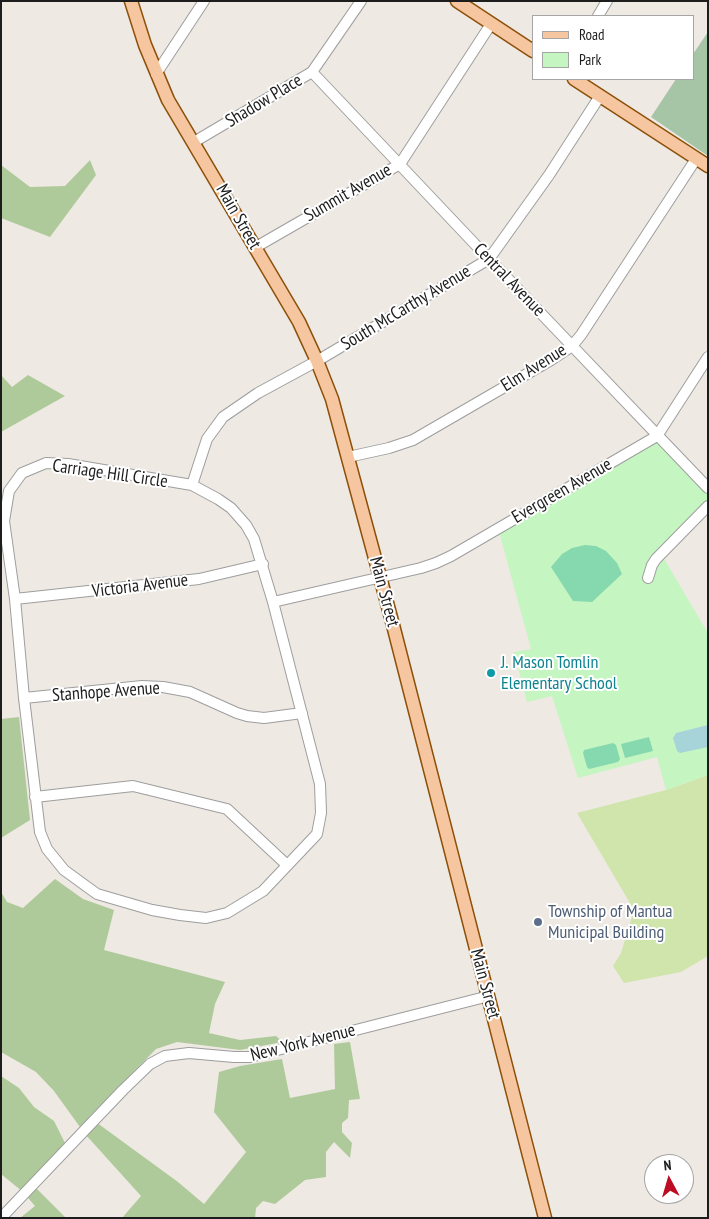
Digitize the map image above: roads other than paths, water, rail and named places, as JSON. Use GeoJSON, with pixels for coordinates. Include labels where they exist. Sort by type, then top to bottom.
{"type":"FeatureCollection","features":[{"type":"Feature","properties":{"kind":"main road","name":"Main Street"},"geometry":{"type":"LineString","coordinates":[[131,1],[145,45],[168,100],[299,322],[332,399],[546,1218]]}},
{"type":"Feature","properties":{"kind":"main road"},"geometry":{"type":"LineString","coordinates":[[457,1],[532,50]]}},
{"type":"Feature","properties":{"kind":"main road"},"geometry":{"type":"LineString","coordinates":[[575,80],[597,101],[708,166]]}},
{"type":"Feature","properties":{"kind":"street"},"geometry":{"type":"LineString","coordinates":[[156,74],[204,1]]}},
{"type":"Feature","properties":{"kind":"street","name":"Shadow Place"},"geometry":{"type":"LineString","coordinates":[[194,142],[312,72],[361,1]]}},
{"type":"Feature","properties":{"kind":"street"},"geometry":{"type":"LineString","coordinates":[[599,15],[607,1]]}},
{"type":"Feature","properties":{"kind":"street","name":"Summit Avenue"},"geometry":{"type":"LineString","coordinates":[[256,247],[400,164],[491,24]]}},
{"type":"Feature","properties":{"kind":"street","name":"Central Avenue"},"geometry":{"type":"LineString","coordinates":[[312,72],[708,488]]}},
{"type":"Feature","properties":{"kind":"street","name":"South McCarthy Avenue"},"geometry":{"type":"LineString","coordinates":[[192,485],[206,439],[223,418],[258,393],[317,361],[489,259],[549,175],[597,101]]}},
{"type":"Feature","properties":{"kind":"street","name":"Elm Avenue"},"geometry":{"type":"LineString","coordinates":[[348,457],[389,448],[412,440],[572,346],[696,159]]}},
{"type":"Feature","properties":{"kind":"street","name":"Evergreen Avenue"},"geometry":{"type":"LineString","coordinates":[[274,602],[380,578],[429,565],[448,557],[657,436],[708,357]]}},
{"type":"Feature","properties":{"kind":"street","name":"Carriage Hill Circle"},"geometry":{"type":"LineString","coordinates":[[46,464],[68,464],[192,485],[231,508],[246,525],[254,539],[263,564],[320,784],[321,813],[317,834],[262,891],[228,913],[206,918],[152,910],[97,894],[64,870],[47,849],[40,832],[24,698],[15,600],[4,521],[9,491],[22,473],[46,464]]}},
{"type":"Feature","properties":{"kind":"street"},"geometry":{"type":"LineString","coordinates":[[648,578],[656,559],[708,506]]}},
{"type":"Feature","properties":{"kind":"street","name":"Victoria Avenue"},"geometry":{"type":"LineString","coordinates":[[15,600],[199,579],[263,564]]}},
{"type":"Feature","properties":{"kind":"street","name":"Stanhope Avenue"},"geometry":{"type":"LineString","coordinates":[[24,698],[156,686],[190,692],[237,714],[247,716],[264,718],[302,713]]}},
{"type":"Feature","properties":{"kind":"street"},"geometry":{"type":"LineString","coordinates":[[35,797],[133,786],[227,809],[287,865]]}},
{"type":"Feature","properties":{"kind":"street","name":"New York Avenue"},"geometry":{"type":"LineString","coordinates":[[3,1211],[150,1064],[165,1056],[189,1053],[250,1057],[489,996]]}},
{"type":"Feature","properties":{"kind":"water"},"geometry":{"type":"Polygon","coordinates":[[[708,725],[708,747],[680,753],[677,751],[673,738],[676,733],[708,725]]]}},
{"type":"Feature","properties":{"kind":"place","name":"J. Mason Tomlin Elementary School"},"geometry":{"type":"Point","coordinates":[491,673]}},
{"type":"Feature","properties":{"kind":"place","name":"Township of Mantua Municipal Building"},"geometry":{"type":"Point","coordinates":[538,922]}}]}
